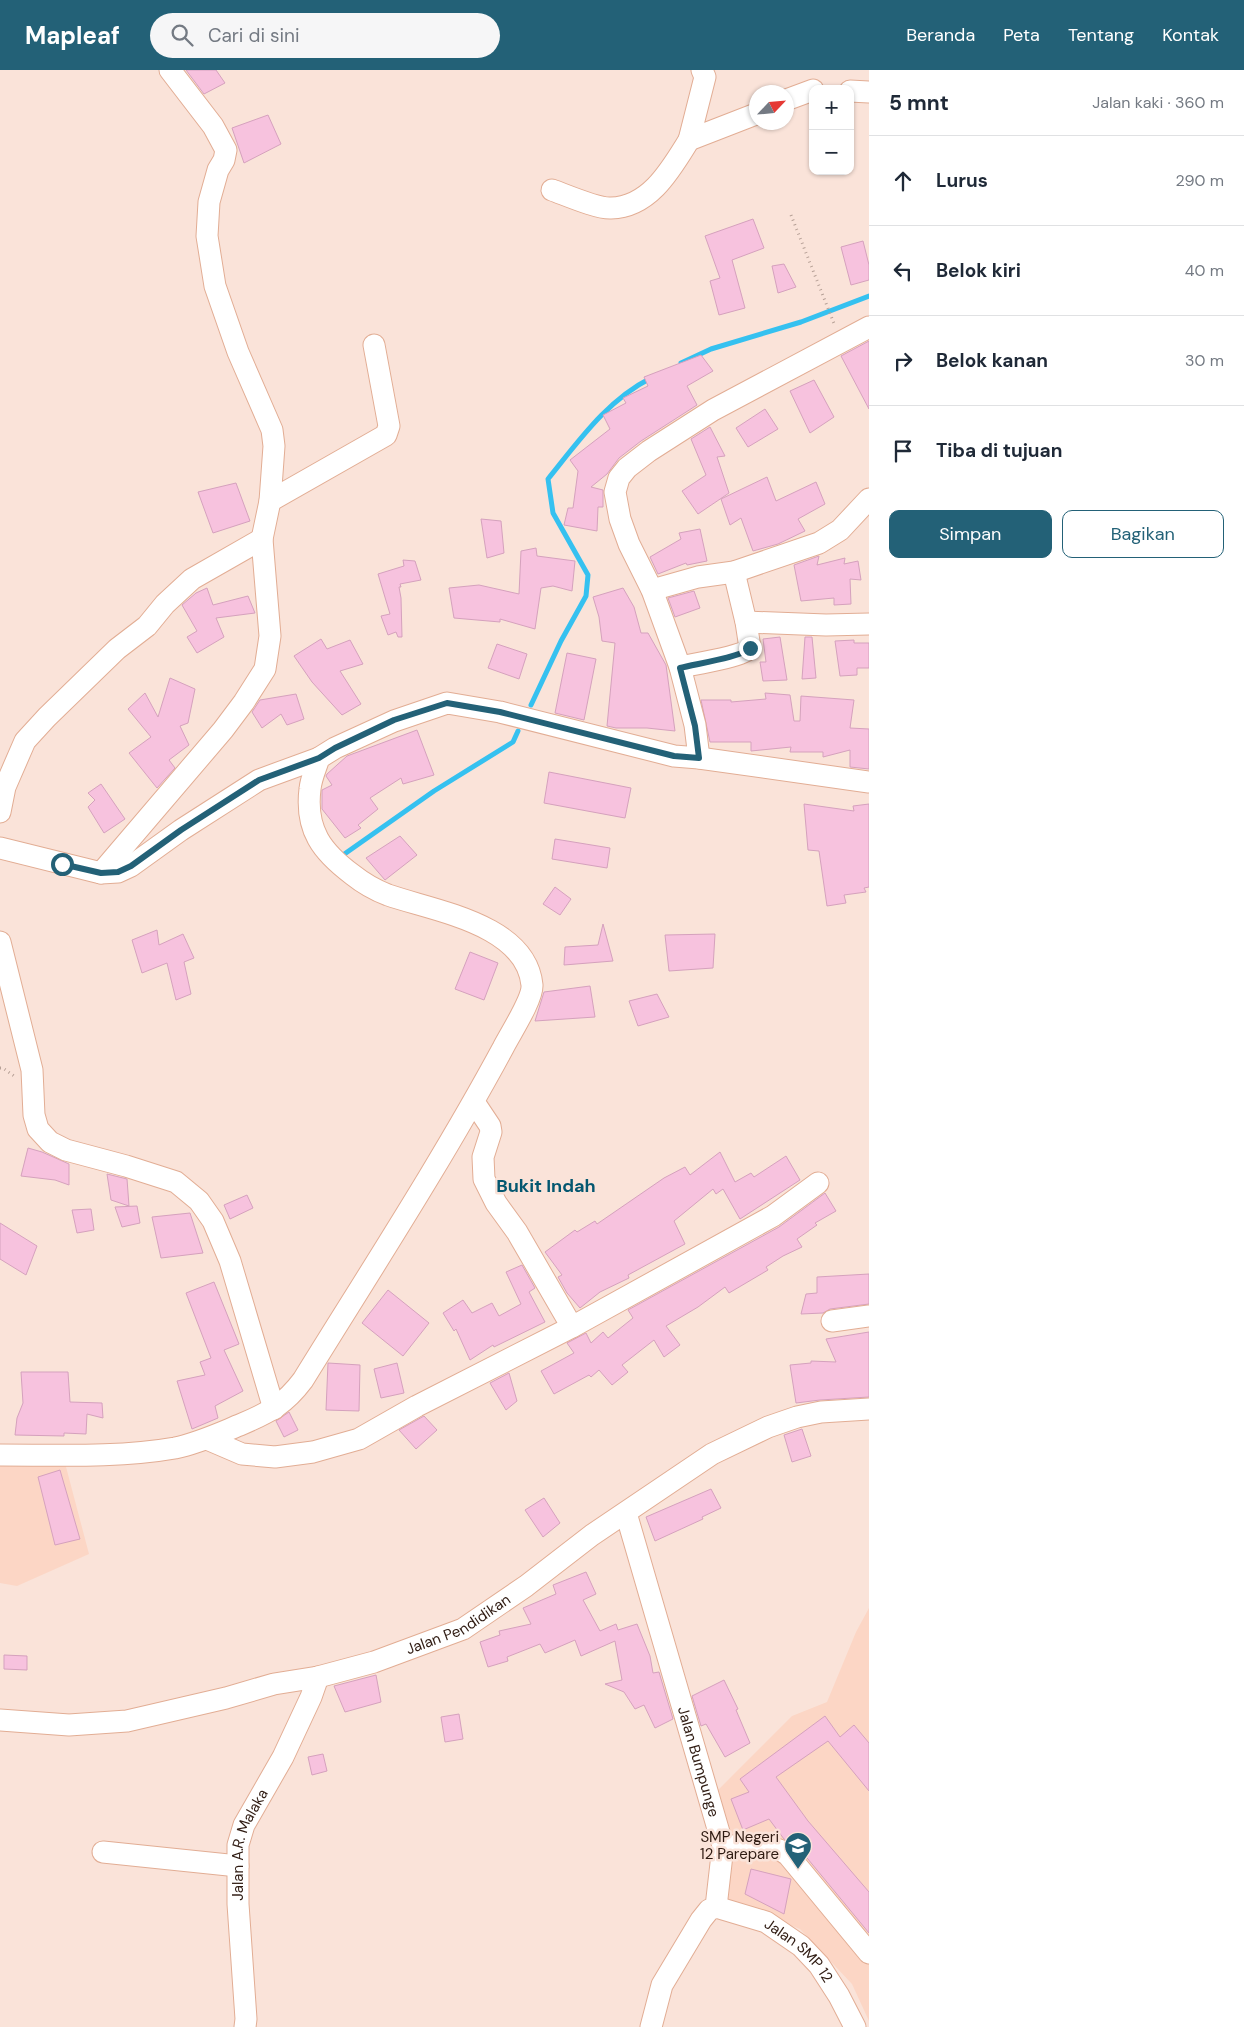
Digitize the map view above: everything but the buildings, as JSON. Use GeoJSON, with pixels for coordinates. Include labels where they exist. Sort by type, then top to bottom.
{"type":"FeatureCollection","features":[{"type":"Feature","properties":{"kind":"street"},"geometry":{"type":"LineString","coordinates":[[101,873],[223,730],[244,702],[265,669],[270,636],[262,539],[270,501],[274,446],[272,430],[238,352],[215,286],[207,236],[209,202],[226,150],[213,126],[170,70]]}},
{"type":"Feature","properties":{"kind":"street"},"geometry":{"type":"LineString","coordinates":[[552,190],[610,209],[632,203],[648,195],[665,176],[690,140],[705,72]]}},
{"type":"Feature","properties":{"kind":"street"},"geometry":{"type":"LineString","coordinates":[[794,97],[809,91]]}},
{"type":"Feature","properties":{"kind":"street"},"geometry":{"type":"LineString","coordinates":[[854,91],[869,92]]}},
{"type":"Feature","properties":{"kind":"street"},"geometry":{"type":"LineString","coordinates":[[690,140],[749,117]]}},
{"type":"Feature","properties":{"kind":"street"},"geometry":{"type":"LineString","coordinates":[[699,758],[695,726],[680,668],[652,590],[629,544],[620,519],[615,492],[619,478],[627,468],[673,435],[713,410],[869,327]]}},
{"type":"Feature","properties":{"kind":"street"},"geometry":{"type":"LineString","coordinates":[[270,501],[386,435],[390,426],[374,345]]}},
{"type":"Feature","properties":{"kind":"street"},"geometry":{"type":"LineString","coordinates":[[652,590],[698,577],[734,572],[819,543],[840,530],[869,498]]}},
{"type":"Feature","properties":{"kind":"street"},"geometry":{"type":"LineString","coordinates":[[0,812],[6,787],[25,741],[47,716],[117,649],[147,626],[165,604],[192,579],[262,539]]}},
{"type":"Feature","properties":{"kind":"street"},"geometry":{"type":"LineString","coordinates":[[680,668],[748,651],[750,648],[734,572]]}},
{"type":"Feature","properties":{"kind":"street"},"geometry":{"type":"LineString","coordinates":[[746,622],[826,625],[869,624]]}},
{"type":"Feature","properties":{"kind":"street"},"geometry":{"type":"LineString","coordinates":[[0,848],[101,873],[118,872],[131,866],[181,830],[259,780],[319,758],[335,748],[394,720],[447,703],[500,712],[674,756],[869,782]]}},
{"type":"Feature","properties":{"kind":"street"},"geometry":{"type":"LineString","coordinates":[[0,1455],[120,1453],[174,1448],[207,1440],[274,1409],[293,1393],[303,1380],[474,1102],[525,1006],[532,987],[528,972],[516,948],[468,919],[386,894],[365,884],[333,860],[316,836],[311,819],[310,786],[319,758]]}},
{"type":"Feature","properties":{"kind":"street"},"geometry":{"type":"LineString","coordinates":[[0,945],[32,1070],[34,1115],[38,1129],[50,1142],[66,1150],[176,1182],[200,1201],[212,1221],[230,1261],[274,1409]]}},
{"type":"Feature","properties":{"kind":"street"},"geometry":{"type":"LineString","coordinates":[[474,1102],[486,1119],[491,1132],[483,1157],[484,1179],[496,1203],[517,1232],[572,1327]]}},
{"type":"Feature","properties":{"kind":"street"},"geometry":{"type":"LineString","coordinates":[[207,1440],[242,1454],[275,1457],[313,1452],[359,1439],[416,1406],[572,1327],[773,1216],[818,1183]]}},
{"type":"Feature","properties":{"kind":"street"},"geometry":{"type":"LineString","coordinates":[[832,1321],[869,1316]]}},
{"type":"Feature","properties":{"kind":"street","name":"Jalan Pendidikan"},"geometry":{"type":"LineString","coordinates":[[0,1720],[69,1725],[126,1721],[226,1698],[274,1684],[318,1677],[374,1662],[463,1629],[526,1586],[592,1535],[712,1454],[768,1427],[796,1417],[821,1412],[869,1409]]}},
{"type":"Feature","properties":{"kind":"street","name":"Jalan Bumpunge"},"geometry":{"type":"LineString","coordinates":[[626,1512],[723,1846],[716,1907]]}},
{"type":"Feature","properties":{"kind":"street","name":"Jalan A.R. Malaka"},"geometry":{"type":"LineString","coordinates":[[245,2027],[238,1904],[238,1845],[244,1825],[283,1757],[311,1697],[318,1677]]}},
{"type":"Feature","properties":{"kind":"street"},"geometry":{"type":"LineString","coordinates":[[723,1846],[780,1849],[788,1855],[869,1954]]}},
{"type":"Feature","properties":{"kind":"street"},"geometry":{"type":"LineString","coordinates":[[103,1852],[238,1866]]}},
{"type":"Feature","properties":{"kind":"street"},"geometry":{"type":"LineString","coordinates":[[651,2027],[662,1985],[701,1920],[709,1910],[716,1907]]}},
{"type":"Feature","properties":{"kind":"street","name":"Jalan SMP 12"},"geometry":{"type":"LineString","coordinates":[[716,1907],[766,1922],[801,1946],[819,1965],[839,1996],[855,2027]]}},
{"type":"Feature","properties":{"kind":"path"},"geometry":{"type":"LineString","coordinates":[[791,215],[833,322]]}},
{"type":"Feature","properties":{"kind":"shaded area"},"geometry":{"type":"Polygon","coordinates":[[[0,1462],[65,1463],[89,1554],[17,1586],[0,1583],[0,1462]]]}},
{"type":"Feature","properties":{"kind":"shaded area","name":"SMP Negeri 12 Parepare"},"geometry":{"type":"Polygon","coordinates":[[[869,1608],[869,2021],[852,1984],[800,1929],[726,1900],[717,1791],[792,1716],[827,1702],[856,1632],[869,1608]]]}},
{"type":"Feature","properties":{"kind":"waterway"},"geometry":{"type":"LineString","coordinates":[[681,363],[711,349],[801,322],[869,296]]}},
{"type":"Feature","properties":{"kind":"waterway"},"geometry":{"type":"LineString","coordinates":[[531,705],[561,641],[586,596],[588,575],[553,513],[548,479],[607,410],[635,387],[651,378]]}},
{"type":"Feature","properties":{"kind":"waterway"},"geometry":{"type":"LineString","coordinates":[[343,855],[434,791],[513,742],[518,731]]}},
{"type":"Feature","properties":{"kind":"place","name":"SMP Negeri 12 Parepare"},"geometry":{"type":"Point","coordinates":[798,1870]}},
{"type":"Feature","properties":{"kind":"district","name":"Bukit Indah"},"geometry":{"type":"Point","coordinates":[546,1186]}},
{"type":"Feature","properties":{"kind":"route"},"geometry":{"type":"LineString","coordinates":[[62,864],[101,873],[118,872],[131,866],[181,830],[259,780],[319,758],[335,748],[394,720],[447,703],[500,712],[674,756],[699,758],[695,726],[680,668],[746,652],[750,648]]}}]}
